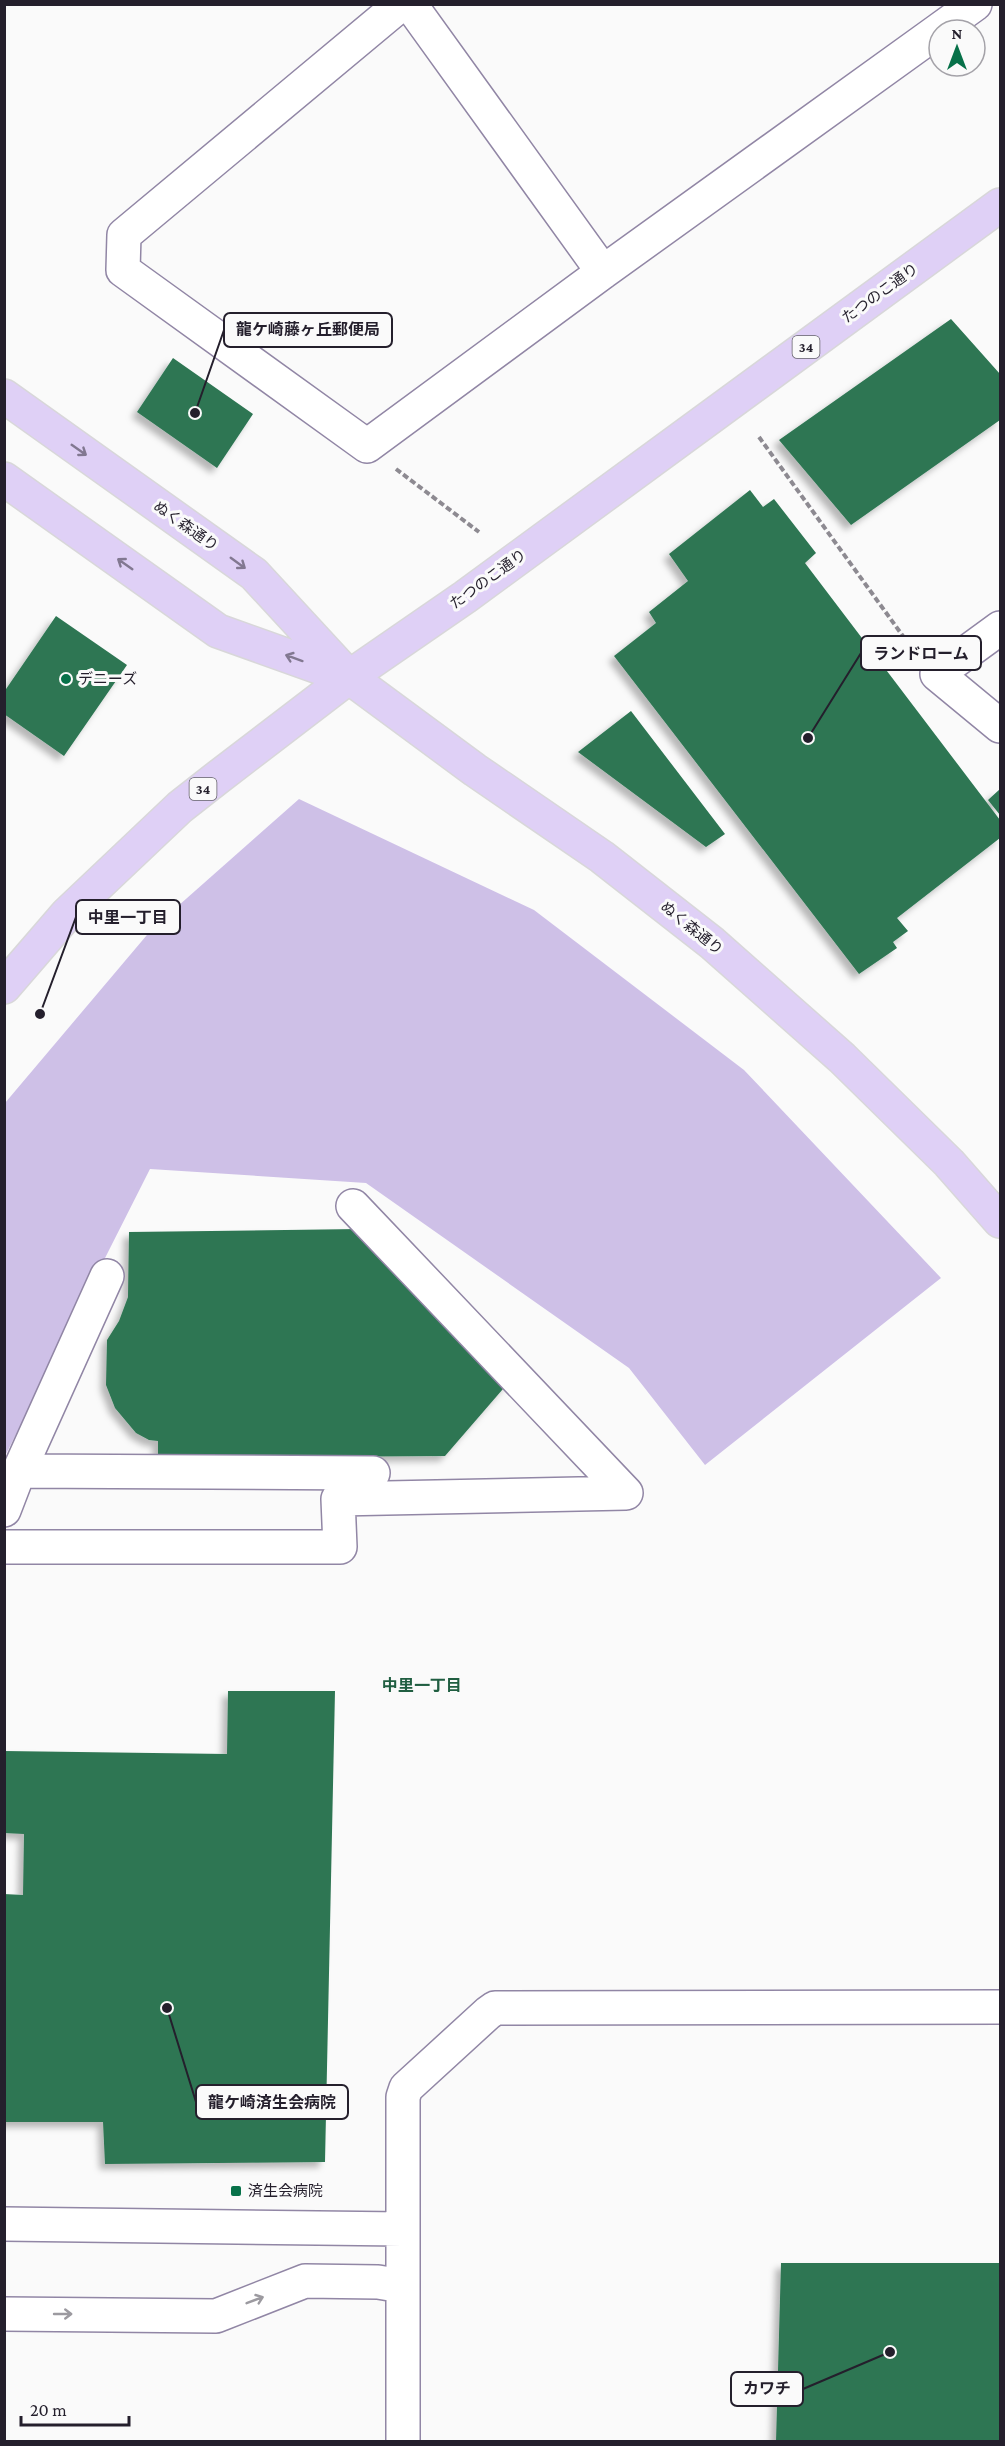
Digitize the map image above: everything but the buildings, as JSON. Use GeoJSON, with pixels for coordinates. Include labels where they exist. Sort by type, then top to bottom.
{"type":"FeatureCollection","features":[{"type":"Feature","properties":{"kind":"main road","name":"たつのこ通り"},"geometry":{"type":"LineString","coordinates":[[4,987],[67,915],[180,807],[349,677],[465,597],[1000,205]]}},
{"type":"Feature","properties":{"kind":"main road","name":"ぬく森通り"},"geometry":{"type":"LineString","coordinates":[[4,396],[254,574],[349,677],[475,770],[602,857],[712,943],[842,1058],[949,1163],[1000,1221]]}},
{"type":"Feature","properties":{"kind":"main road","name":"ぬく森通り"},"geometry":{"type":"LineString","coordinates":[[4,479],[218,631],[349,677]]}},
{"type":"Feature","properties":{"kind":"street"},"geometry":{"type":"LineString","coordinates":[[401,4],[124,235],[123,270],[367,446],[955,16]]}},
{"type":"Feature","properties":{"kind":"street"},"geometry":{"type":"LineString","coordinates":[[410,4],[603,272]]}},
{"type":"Feature","properties":{"kind":"street"},"geometry":{"type":"LineString","coordinates":[[1000,628],[937,674],[1000,726]]}},
{"type":"Feature","properties":{"kind":"street"},"geometry":{"type":"LineString","coordinates":[[4,1547],[340,1547],[338,1499],[626,1493],[353,1206]]}},
{"type":"Feature","properties":{"kind":"street"},"geometry":{"type":"LineString","coordinates":[[4,1510],[19,1471],[107,1276]]}},
{"type":"Feature","properties":{"kind":"street"},"geometry":{"type":"LineString","coordinates":[[19,1471],[373,1473]]}},
{"type":"Feature","properties":{"kind":"street"},"geometry":{"type":"LineString","coordinates":[[403,2442],[403,2097],[406,2088],[495,2008],[1000,2007]]}},
{"type":"Feature","properties":{"kind":"street"},"geometry":{"type":"LineString","coordinates":[[4,2224],[402,2229]]}},
{"type":"Feature","properties":{"kind":"street"},"geometry":{"type":"LineString","coordinates":[[4,2314],[216,2316],[305,2281],[378,2282],[402,2286]]}},
{"type":"Feature","properties":{"kind":"path"},"geometry":{"type":"LineString","coordinates":[[759,437],[921,661],[937,674]]}},
{"type":"Feature","properties":{"kind":"path"},"geometry":{"type":"LineString","coordinates":[[367,446],[479,532]]}},
{"type":"Feature","properties":{"kind":"shaded area"},"geometry":{"type":"Polygon","coordinates":[[[299,799],[534,910],[744,1070],[941,1278],[705,1465],[629,1368],[366,1183],[150,1169],[5,1456],[5,1103],[152,929],[299,799]]]}},
{"type":"Feature","properties":{"kind":"place","name":"龍ケ崎藤ヶ丘郵便局"},"geometry":{"type":"Point","coordinates":[195,413]}},
{"type":"Feature","properties":{"kind":"place","name":"デニーズ"},"geometry":{"type":"Point","coordinates":[66,679]}},
{"type":"Feature","properties":{"kind":"place","name":"ランドローム"},"geometry":{"type":"Point","coordinates":[808,738]}},
{"type":"Feature","properties":{"kind":"place","name":"中里一丁目"},"geometry":{"type":"Point","coordinates":[40,1014]}},
{"type":"Feature","properties":{"kind":"place","name":"龍ケ崎済生会病院"},"geometry":{"type":"Point","coordinates":[167,2008]}},
{"type":"Feature","properties":{"kind":"place","name":"済生会病院"},"geometry":{"type":"Point","coordinates":[236,2191]}},
{"type":"Feature","properties":{"kind":"place","name":"カワチ"},"geometry":{"type":"Point","coordinates":[890,2352]}},
{"type":"Feature","properties":{"kind":"district","name":"中里一丁目"},"geometry":{"type":"Point","coordinates":[422,1685]}}]}
